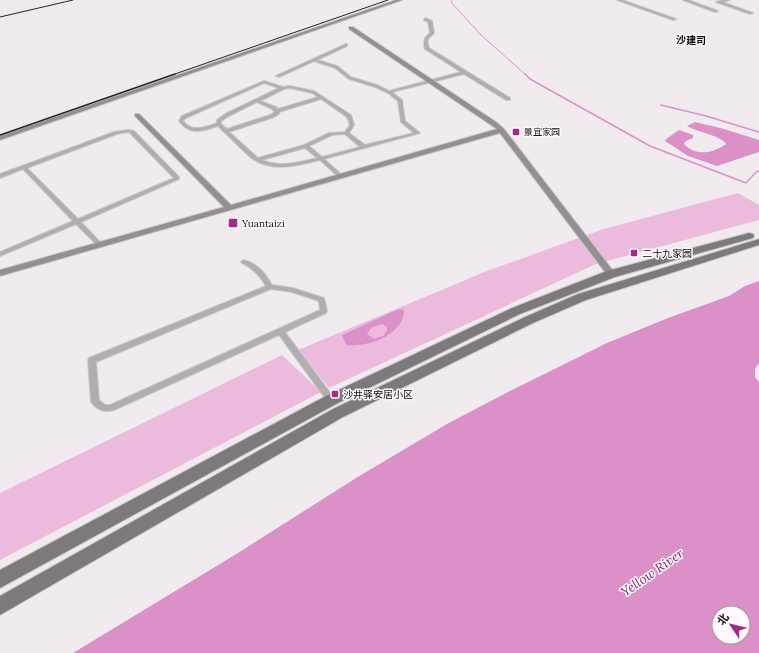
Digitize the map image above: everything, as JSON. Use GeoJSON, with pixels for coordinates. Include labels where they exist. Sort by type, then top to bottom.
{"type":"FeatureCollection","features":[{"type":"Feature","properties":{"kind":"main road"},"geometry":{"type":"LineString","coordinates":[[0,580],[331,400],[516,311],[611,274],[759,234]]}},
{"type":"Feature","properties":{"kind":"main road"},"geometry":{"type":"LineString","coordinates":[[0,606],[338,413],[529,320],[602,290],[759,242]]}},
{"type":"Feature","properties":{"kind":"street"},"geometry":{"type":"LineString","coordinates":[[0,138],[400,0]]}},
{"type":"Feature","properties":{"kind":"street"},"geometry":{"type":"LineString","coordinates":[[619,0],[674,19]]}},
{"type":"Feature","properties":{"kind":"street"},"geometry":{"type":"LineString","coordinates":[[685,0],[716,11]]}},
{"type":"Feature","properties":{"kind":"street"},"geometry":{"type":"LineString","coordinates":[[728,0],[718,2],[751,13]]}},
{"type":"Feature","properties":{"kind":"street"},"geometry":{"type":"LineString","coordinates":[[425,19],[430,21],[432,33],[426,38],[425,43],[427,49],[508,99]]}},
{"type":"Feature","properties":{"kind":"street"},"geometry":{"type":"LineString","coordinates":[[351,28],[502,130],[611,274]]}},
{"type":"Feature","properties":{"kind":"street"},"geometry":{"type":"LineString","coordinates":[[278,76],[346,45]]}},
{"type":"Feature","properties":{"kind":"street"},"geometry":{"type":"LineString","coordinates":[[219,124],[257,160],[279,167],[320,159],[418,133],[403,122],[400,100],[389,92],[376,86],[350,78],[336,67],[314,60]]}},
{"type":"Feature","properties":{"kind":"street"},"geometry":{"type":"LineString","coordinates":[[389,92],[464,72]]}},
{"type":"Feature","properties":{"kind":"street"},"geometry":{"type":"LineString","coordinates":[[257,160],[306,146],[324,136],[346,133],[352,125],[349,116],[313,92],[290,87],[283,88],[222,118],[219,124],[194,130],[190,129],[181,121],[184,117],[264,82],[283,88]]}},
{"type":"Feature","properties":{"kind":"street"},"geometry":{"type":"LineString","coordinates":[[226,131],[272,116],[277,111],[320,98]]}},
{"type":"Feature","properties":{"kind":"street"},"geometry":{"type":"LineString","coordinates":[[257,101],[274,108],[277,111]]}},
{"type":"Feature","properties":{"kind":"street"},"geometry":{"type":"LineString","coordinates":[[137,115],[229,207]]}},
{"type":"Feature","properties":{"kind":"street"},"geometry":{"type":"LineString","coordinates":[[0,273],[502,130]]}},
{"type":"Feature","properties":{"kind":"street"},"geometry":{"type":"LineString","coordinates":[[0,176],[116,133],[128,131],[132,132],[177,178],[0,254]]}},
{"type":"Feature","properties":{"kind":"street"},"geometry":{"type":"LineString","coordinates":[[346,133],[364,147]]}},
{"type":"Feature","properties":{"kind":"street"},"geometry":{"type":"LineString","coordinates":[[306,146],[320,159],[325,161],[340,176]]}},
{"type":"Feature","properties":{"kind":"street"},"geometry":{"type":"LineString","coordinates":[[24,167],[99,244]]}},
{"type":"Feature","properties":{"kind":"street"},"geometry":{"type":"LineString","coordinates":[[244,262],[252,265],[264,276],[270,288]]}},
{"type":"Feature","properties":{"kind":"street"},"geometry":{"type":"LineString","coordinates":[[270,288],[293,290],[322,300],[324,311],[281,332],[111,408],[103,408],[95,402],[92,360],[270,288]]}},
{"type":"Feature","properties":{"kind":"street"},"geometry":{"type":"LineString","coordinates":[[281,332],[331,400]]}},
{"type":"Feature","properties":{"kind":"shaded area"},"geometry":{"type":"Polygon","coordinates":[[[738,193],[759,205],[759,220],[596,264],[329,388],[298,350],[487,271],[604,229],[738,193]]]}},
{"type":"Feature","properties":{"kind":"shaded area"},"geometry":{"type":"Polygon","coordinates":[[[282,355],[321,392],[0,560],[0,493],[282,355]]]}},
{"type":"Feature","properties":{"kind":"water"},"geometry":{"type":"Polygon","coordinates":[[[695,122],[759,140],[759,152],[717,166],[688,156],[665,141],[679,130],[693,135],[693,138],[686,141],[684,144],[694,151],[705,152],[716,150],[726,144],[724,141],[715,136],[687,126],[695,122]]]}},
{"type":"Feature","properties":{"kind":"water","name":"Yellow River"},"geometry":{"type":"Polygon","coordinates":[[[759,281],[759,363],[755,369],[755,377],[759,382],[759,653],[73,653],[238,553],[356,478],[447,424],[607,343],[668,318],[729,296],[745,286],[759,281]]]}},
{"type":"Feature","properties":{"kind":"water"},"geometry":{"type":"Polygon","coordinates":[[[399,309],[404,310],[402,319],[398,326],[391,333],[374,342],[346,345],[342,335],[399,309]],[[382,324],[372,327],[367,334],[374,339],[383,336],[387,330],[387,327],[382,324]]]}},
{"type":"Feature","properties":{"kind":"waterway"},"geometry":{"type":"LineString","coordinates":[[452,0],[451,2],[480,34],[526,75]]}},
{"type":"Feature","properties":{"kind":"waterway"},"geometry":{"type":"LineString","coordinates":[[526,75],[530,79],[650,146],[746,183],[756,172],[759,171]]}},
{"type":"Feature","properties":{"kind":"waterway"},"geometry":{"type":"LineString","coordinates":[[661,105],[706,116],[759,132]]}},
{"type":"Feature","properties":{"kind":"railway"},"geometry":{"type":"LineString","coordinates":[[0,17],[73,0]]}},
{"type":"Feature","properties":{"kind":"railway"},"geometry":{"type":"LineString","coordinates":[[172,75],[388,0]]}},
{"type":"Feature","properties":{"kind":"railway"},"geometry":{"type":"LineString","coordinates":[[0,135],[175,74]]}},
{"type":"Feature","properties":{"kind":"place","name":"景宜家园"},"geometry":{"type":"Point","coordinates":[516,132]}},
{"type":"Feature","properties":{"kind":"place","name":"Yuantaizi"},"geometry":{"type":"Point","coordinates":[233,223]}},
{"type":"Feature","properties":{"kind":"place","name":"二十九家园"},"geometry":{"type":"Point","coordinates":[634,253]}},
{"type":"Feature","properties":{"kind":"place","name":"沙井驿安居小区"},"geometry":{"type":"Point","coordinates":[335,394]}},
{"type":"Feature","properties":{"kind":"district","name":"沙建司"},"geometry":{"type":"Point","coordinates":[691,40]}}]}
